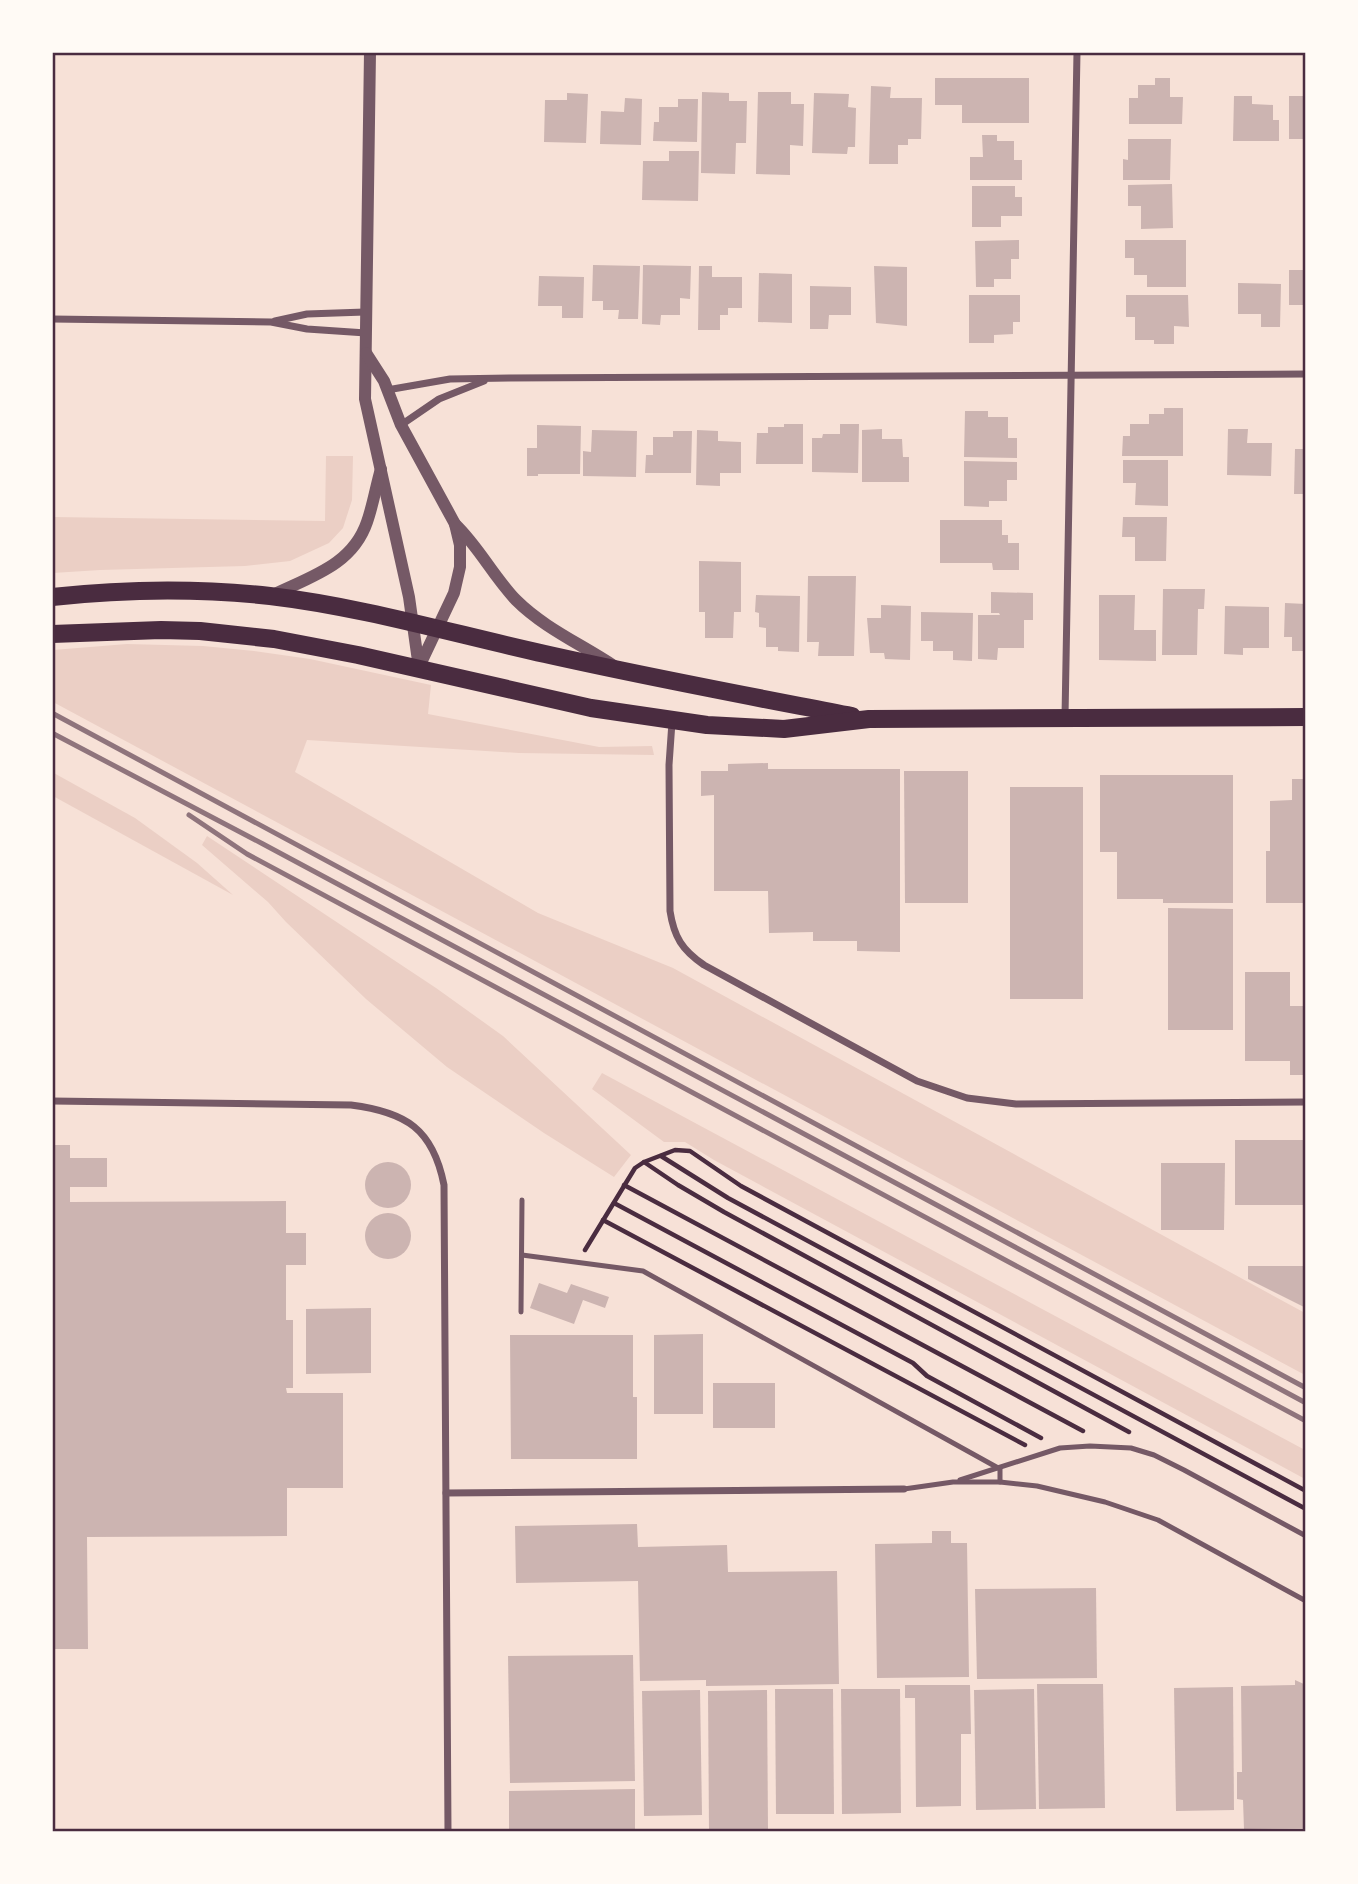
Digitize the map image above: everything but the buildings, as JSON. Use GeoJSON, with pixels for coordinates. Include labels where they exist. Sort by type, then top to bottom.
{"type":"FeatureCollection","features":[{"type":"Feature","properties":{"kind":"main road"},"geometry":{"type":"LineString","coordinates":[[52,597],[157,590],[271,597],[438,629],[623,672],[869,719]]}},
{"type":"Feature","properties":{"kind":"main road"},"geometry":{"type":"LineString","coordinates":[[57,633],[129,630],[226,634],[299,643],[590,708],[706,725],[784,729],[869,719],[1306,717]]}},
{"type":"Feature","properties":{"kind":"street"},"geometry":{"type":"LineString","coordinates":[[370,52],[365,399],[414,624],[419,668]]}},
{"type":"Feature","properties":{"kind":"street"},"geometry":{"type":"LineString","coordinates":[[1065,718],[1077,52]]}},
{"type":"Feature","properties":{"kind":"street"},"geometry":{"type":"LineString","coordinates":[[271,322],[307,314],[365,312]]}},
{"type":"Feature","properties":{"kind":"street"},"geometry":{"type":"LineString","coordinates":[[52,319],[271,322],[307,329],[366,333]]}},
{"type":"Feature","properties":{"kind":"street"},"geometry":{"type":"LineString","coordinates":[[366,353],[384,381],[401,425],[455,524],[471,540],[502,584],[517,601],[563,636],[623,672]]}},
{"type":"Feature","properties":{"kind":"street"},"geometry":{"type":"LineString","coordinates":[[387,390],[450,379],[1306,374]]}},
{"type":"Feature","properties":{"kind":"street"},"geometry":{"type":"LineString","coordinates":[[401,425],[439,399],[491,379]]}},
{"type":"Feature","properties":{"kind":"street"},"geometry":{"type":"LineString","coordinates":[[271,597],[335,565],[354,548],[367,522],[382,468]]}},
{"type":"Feature","properties":{"kind":"street"},"geometry":{"type":"LineString","coordinates":[[419,668],[454,593],[458,578],[461,555],[455,524]]}},
{"type":"Feature","properties":{"kind":"street"},"geometry":{"type":"LineString","coordinates":[[672,721],[669,765],[672,929],[678,943],[704,965],[917,1081],[967,1098],[1016,1104],[1306,1102]]}},
{"type":"Feature","properties":{"kind":"street"},"geometry":{"type":"LineString","coordinates":[[52,1101],[351,1105],[377,1108],[404,1117],[424,1137],[439,1160],[444,1185],[448,1832]]}},
{"type":"Feature","properties":{"kind":"street"},"geometry":{"type":"LineString","coordinates":[[446,1493],[904,1489]]}},
{"type":"Feature","properties":{"kind":"lane"},"geometry":{"type":"LineString","coordinates":[[521,1312],[523,1200]]}},
{"type":"Feature","properties":{"kind":"lane"},"geometry":{"type":"LineString","coordinates":[[522,1255],[643,1272],[1000,1469]]}},
{"type":"Feature","properties":{"kind":"lane"},"geometry":{"type":"LineString","coordinates":[[904,1489],[953,1482],[1060,1448],[1131,1448],[1154,1455],[1306,1536]]}},
{"type":"Feature","properties":{"kind":"lane"},"geometry":{"type":"LineString","coordinates":[[1000,1469],[1000,1482]]}},
{"type":"Feature","properties":{"kind":"lane"},"geometry":{"type":"LineString","coordinates":[[953,1482],[1000,1482],[1037,1486],[1132,1509],[1212,1548],[1306,1601]]}},
{"type":"Feature","properties":{"kind":"path"},"geometry":{"type":"LineString","coordinates":[[577,1263],[635,1168],[675,1150],[690,1151],[741,1186],[1306,1491]]}},
{"type":"Feature","properties":{"kind":"path"},"geometry":{"type":"LineString","coordinates":[[661,1155],[728,1198],[1306,1510]]}},
{"type":"Feature","properties":{"kind":"path"},"geometry":{"type":"LineString","coordinates":[[644,1162],[724,1212],[1141,1439]]}},
{"type":"Feature","properties":{"kind":"path"},"geometry":{"type":"LineString","coordinates":[[624,1185],[1112,1447]]}},
{"type":"Feature","properties":{"kind":"path"},"geometry":{"type":"LineString","coordinates":[[614,1203],[913,1363],[927,1376],[1060,1448]]}},
{"type":"Feature","properties":{"kind":"path"},"geometry":{"type":"LineString","coordinates":[[603,1220],[1041,1453]]}},
{"type":"Feature","properties":{"kind":"shaded area"},"geometry":{"type":"Polygon","coordinates":[[[326,456],[353,456],[352,500],[343,528],[329,543],[290,561],[245,566],[53,573],[53,517],[325,521],[326,456]]]}},
{"type":"Feature","properties":{"kind":"shaded area"},"geometry":{"type":"Polygon","coordinates":[[[127,644],[203,646],[310,659],[431,685],[428,714],[599,747],[652,746],[654,755],[519,753],[307,740],[295,772],[538,913],[673,968],[1305,1313],[1305,1375],[53,702],[53,650],[127,644]]]}},
{"type":"Feature","properties":{"kind":"shaded area"},"geometry":{"type":"Polygon","coordinates":[[[52,772],[135,818],[197,863],[233,895],[53,796],[52,772]]]}},
{"type":"Feature","properties":{"kind":"shaded area"},"geometry":{"type":"Polygon","coordinates":[[[207,836],[436,988],[503,1036],[631,1155],[614,1177],[447,1067],[366,999],[268,902],[202,845],[207,836]]]}},
{"type":"Feature","properties":{"kind":"shaded area"},"geometry":{"type":"Polygon","coordinates":[[[602,1073],[1305,1450],[1305,1479],[685,1142],[664,1142],[592,1089],[602,1073]]]}},
{"type":"Feature","properties":{"kind":"railway"},"geometry":{"type":"LineString","coordinates":[[52,713],[1306,1388]]}},
{"type":"Feature","properties":{"kind":"railway"},"geometry":{"type":"LineString","coordinates":[[52,733],[1306,1403]]}},
{"type":"Feature","properties":{"kind":"railway"},"geometry":{"type":"LineString","coordinates":[[189,815],[247,854],[1306,1421]]}}]}
